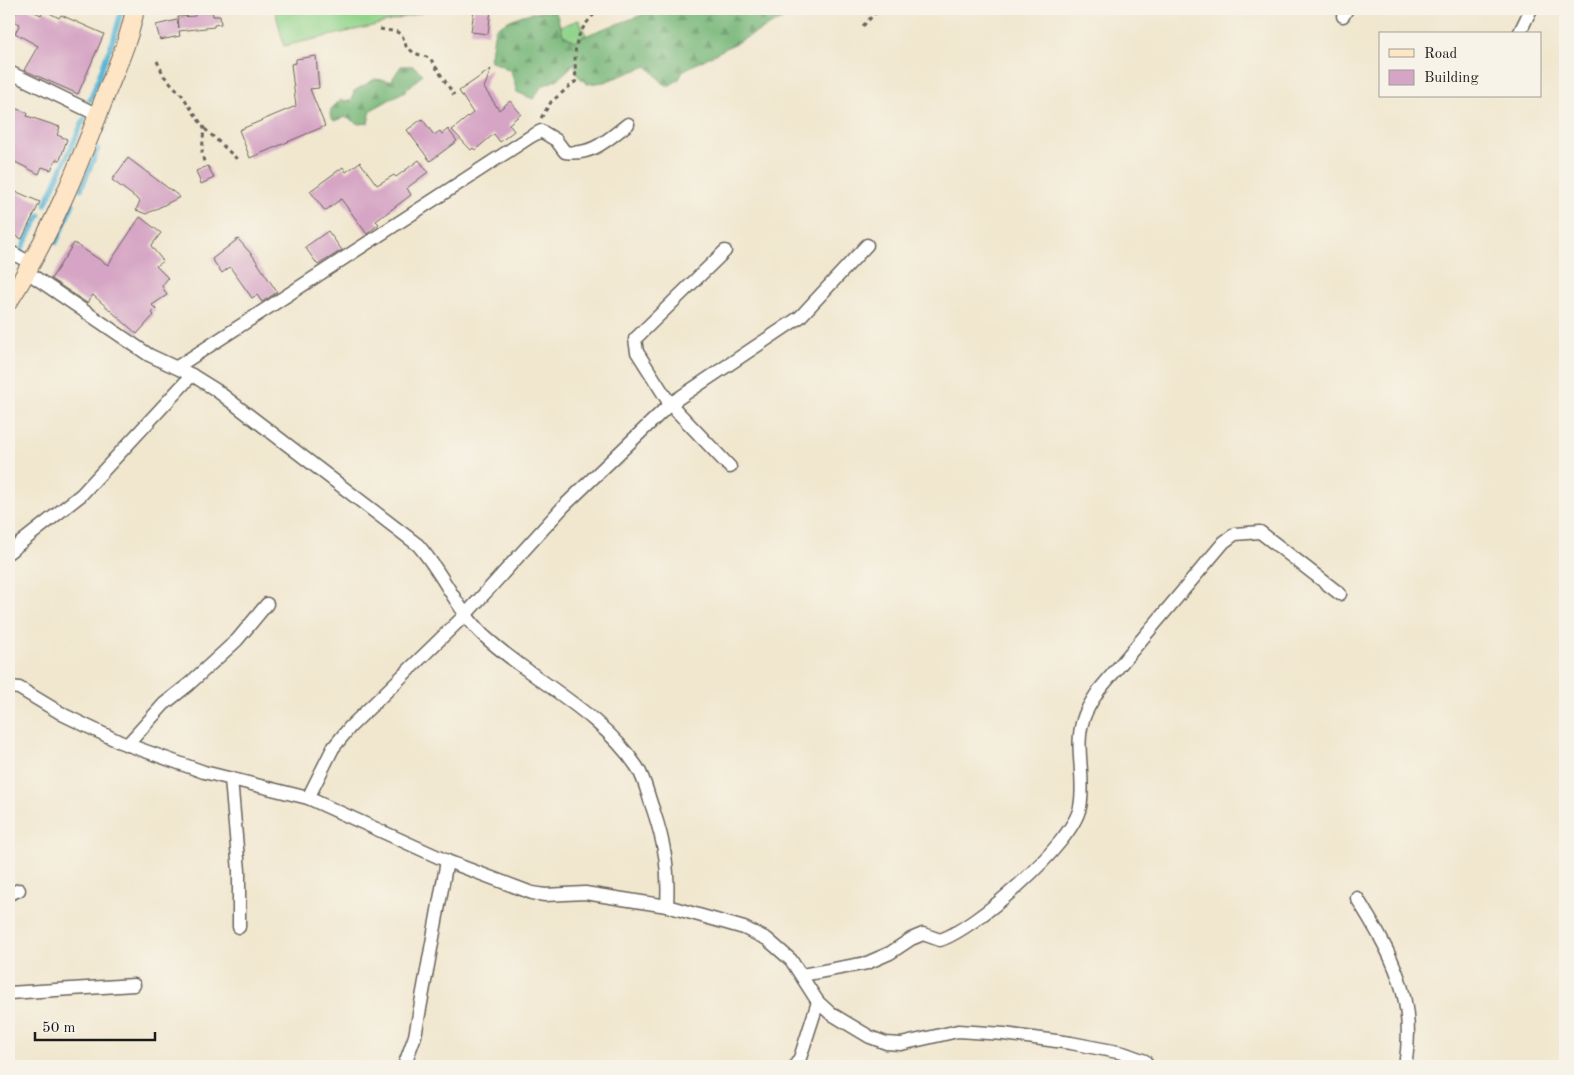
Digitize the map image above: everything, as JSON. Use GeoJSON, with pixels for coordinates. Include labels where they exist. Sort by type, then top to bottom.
{"type":"FeatureCollection","features":[{"type":"Feature","properties":{"kind":"street"},"geometry":{"type":"LineString","coordinates":[[9,301],[29,268],[98,115],[122,53],[135,9]]}},
{"type":"Feature","properties":{"kind":"street"},"geometry":{"type":"LineString","coordinates":[[1520,32],[1531,9]]}},
{"type":"Feature","properties":{"kind":"street"},"geometry":{"type":"LineString","coordinates":[[9,72],[98,115]]}},
{"type":"Feature","properties":{"kind":"street"},"geometry":{"type":"LineString","coordinates":[[177,367],[541,131],[556,140],[565,152],[580,154],[598,146],[628,124]]}},
{"type":"Feature","properties":{"kind":"street"},"geometry":{"type":"LineString","coordinates":[[308,798],[333,748],[350,727],[467,614],[564,506],[670,404],[800,317],[867,245]]}},
{"type":"Feature","properties":{"kind":"street"},"geometry":{"type":"LineString","coordinates":[[9,251],[29,268],[149,355],[192,375],[236,404],[418,545],[430,559],[481,632],[502,651],[593,720],[616,741],[638,768],[662,839],[669,871],[667,906]]}},
{"type":"Feature","properties":{"kind":"street"},"geometry":{"type":"LineString","coordinates":[[725,251],[635,339],[637,352],[670,404],[730,467]]}},
{"type":"Feature","properties":{"kind":"street"},"geometry":{"type":"LineString","coordinates":[[9,552],[88,488],[192,375]]}},
{"type":"Feature","properties":{"kind":"street"},"geometry":{"type":"LineString","coordinates":[[802,975],[867,962],[890,953],[916,936],[923,934],[940,940],[949,936],[997,903],[1038,868],[1073,824],[1080,808],[1082,769],[1080,736],[1083,719],[1090,704],[1099,690],[1224,542],[1235,534],[1260,532],[1340,594]]}},
{"type":"Feature","properties":{"kind":"street"},"geometry":{"type":"LineString","coordinates":[[127,745],[164,704],[237,640],[267,604]]}},
{"type":"Feature","properties":{"kind":"street"},"geometry":{"type":"LineString","coordinates":[[9,686],[19,688],[64,715],[127,745],[204,772],[308,798],[447,861],[532,893],[545,895],[585,892],[667,906],[744,928],[767,939],[791,960],[818,1002],[830,1013],[870,1037],[886,1043],[900,1044],[958,1031],[1004,1034],[1071,1043],[1123,1053],[1145,1061],[1147,1066]]}},
{"type":"Feature","properties":{"kind":"street"},"geometry":{"type":"LineString","coordinates":[[231,779],[239,871],[239,927]]}},
{"type":"Feature","properties":{"kind":"street"},"geometry":{"type":"LineString","coordinates":[[404,1066],[415,1036],[447,861]]}},
{"type":"Feature","properties":{"kind":"street"},"geometry":{"type":"LineString","coordinates":[[1357,898],[1384,944],[1402,987],[1407,1009],[1410,1038],[1405,1066]]}},
{"type":"Feature","properties":{"kind":"street"},"geometry":{"type":"LineString","coordinates":[[9,993],[134,985]]}},
{"type":"Feature","properties":{"kind":"street"},"geometry":{"type":"LineString","coordinates":[[795,1066],[800,1058],[818,1002]]}},
{"type":"Feature","properties":{"kind":"path"},"geometry":{"type":"LineString","coordinates":[[505,9],[510,9]]}},
{"type":"Feature","properties":{"kind":"path"},"geometry":{"type":"LineString","coordinates":[[541,131],[539,124],[542,113],[576,81],[575,41],[580,31],[599,9]]}},
{"type":"Feature","properties":{"kind":"path"},"geometry":{"type":"LineString","coordinates":[[864,26],[879,9]]}},
{"type":"Feature","properties":{"kind":"path"},"geometry":{"type":"LineString","coordinates":[[380,29],[397,32],[402,35],[406,46],[414,52],[430,58],[454,95]]}},
{"type":"Feature","properties":{"kind":"path"},"geometry":{"type":"LineString","coordinates":[[157,62],[164,76],[182,95],[204,128],[237,160]]}},
{"type":"Feature","properties":{"kind":"path"},"geometry":{"type":"LineString","coordinates":[[204,128],[202,153],[204,162]]}},
{"type":"Feature","properties":{"kind":"green space"},"geometry":{"type":"Polygon","coordinates":[[[435,9],[368,27],[284,46],[275,10],[435,9]]]}},
{"type":"Feature","properties":{"kind":"green space"},"geometry":{"type":"Polygon","coordinates":[[[655,9],[797,9],[788,16],[684,70],[679,79],[667,87],[647,66],[604,82],[587,84],[576,74],[575,63],[558,79],[542,86],[533,99],[517,92],[511,71],[490,60],[495,29],[524,15],[539,12],[556,12],[563,35],[575,41],[655,9]]]}},
{"type":"Feature","properties":{"kind":"green space"},"geometry":{"type":"Polygon","coordinates":[[[579,20],[586,35],[575,41],[563,35],[561,26],[579,20]]]}},
{"type":"Feature","properties":{"kind":"green space"},"geometry":{"type":"Polygon","coordinates":[[[401,66],[413,66],[423,74],[405,91],[371,110],[368,123],[359,124],[345,117],[334,121],[330,115],[331,109],[340,100],[352,101],[354,91],[375,79],[391,81],[401,66]]]}},
{"type":"Feature","properties":{"kind":"building"},"geometry":{"type":"Polygon","coordinates":[[[18,9],[28,9],[41,15],[44,10],[59,18],[61,15],[104,34],[78,94],[24,70],[38,46],[15,33],[20,24],[11,20],[18,9]]]}},
{"type":"Feature","properties":{"kind":"building"},"geometry":{"type":"Polygon","coordinates":[[[194,9],[212,9],[213,16],[220,16],[221,24],[214,25],[214,27],[179,31],[180,36],[160,40],[156,25],[177,20],[179,28],[178,17],[195,16],[194,9]]]}},
{"type":"Feature","properties":{"kind":"building"},"geometry":{"type":"Polygon","coordinates":[[[474,9],[491,10],[488,34],[471,32],[474,9]]]}},
{"type":"Feature","properties":{"kind":"building"},"geometry":{"type":"Polygon","coordinates":[[[316,56],[319,88],[310,89],[325,126],[250,158],[239,130],[296,106],[291,64],[296,63],[296,59],[316,56]]]}},
{"type":"Feature","properties":{"kind":"building"},"geometry":{"type":"Polygon","coordinates":[[[491,69],[484,88],[499,110],[510,101],[521,114],[509,124],[514,131],[500,142],[494,134],[475,150],[473,148],[471,150],[452,130],[473,113],[459,91],[491,69]]]}},
{"type":"Feature","properties":{"kind":"building"},"geometry":{"type":"Polygon","coordinates":[[[9,106],[28,113],[27,116],[60,127],[57,135],[67,139],[60,160],[56,159],[51,170],[42,167],[39,174],[9,159],[9,106]]]}},
{"type":"Feature","properties":{"kind":"building"},"geometry":{"type":"Polygon","coordinates":[[[422,119],[434,135],[440,131],[442,134],[448,129],[457,141],[430,161],[407,130],[422,119]]]}},
{"type":"Feature","properties":{"kind":"building"},"geometry":{"type":"Polygon","coordinates":[[[128,158],[180,197],[146,214],[136,210],[140,201],[112,180],[128,158]]]}},
{"type":"Feature","properties":{"kind":"building"},"geometry":{"type":"Polygon","coordinates":[[[419,160],[428,172],[407,188],[411,195],[376,221],[379,224],[367,234],[341,199],[325,211],[310,191],[343,167],[346,172],[360,162],[377,185],[394,175],[396,177],[419,160]]]}},
{"type":"Feature","properties":{"kind":"building"},"geometry":{"type":"Polygon","coordinates":[[[208,166],[214,178],[201,184],[196,171],[208,166]]]}},
{"type":"Feature","properties":{"kind":"building"},"geometry":{"type":"Polygon","coordinates":[[[17,192],[40,202],[22,239],[9,232],[9,208],[17,192]]]}},
{"type":"Feature","properties":{"kind":"building"},"geometry":{"type":"Polygon","coordinates":[[[140,217],[161,233],[151,246],[163,261],[156,266],[168,278],[162,286],[167,295],[152,305],[156,309],[152,313],[154,315],[137,334],[93,295],[87,303],[51,279],[74,243],[108,265],[140,217]]]}},
{"type":"Feature","properties":{"kind":"building"},"geometry":{"type":"Polygon","coordinates":[[[328,231],[342,250],[318,265],[305,247],[328,231]]]}},
{"type":"Feature","properties":{"kind":"building"},"geometry":{"type":"Polygon","coordinates":[[[238,239],[253,256],[277,292],[262,302],[257,295],[252,298],[230,267],[222,273],[212,259],[238,239]]]}},
{"type":"Feature","properties":{"kind":"waterway"},"geometry":{"type":"LineString","coordinates":[[90,100],[114,37],[122,9]]}},
{"type":"Feature","properties":{"kind":"waterway"},"geometry":{"type":"LineString","coordinates":[[45,205],[84,119]]}},
{"type":"Feature","properties":{"kind":"waterway"},"geometry":{"type":"LineString","coordinates":[[81,189],[98,149]]}},
{"type":"Feature","properties":{"kind":"waterway"},"geometry":{"type":"LineString","coordinates":[[56,243],[73,204]]}},
{"type":"Feature","properties":{"kind":"waterway"},"geometry":{"type":"LineString","coordinates":[[20,252],[40,215]]}},
{"type":"Feature","properties":{"kind":"waterway"},"geometry":{"type":"LineString","coordinates":[[9,274],[14,263]]}}]}
